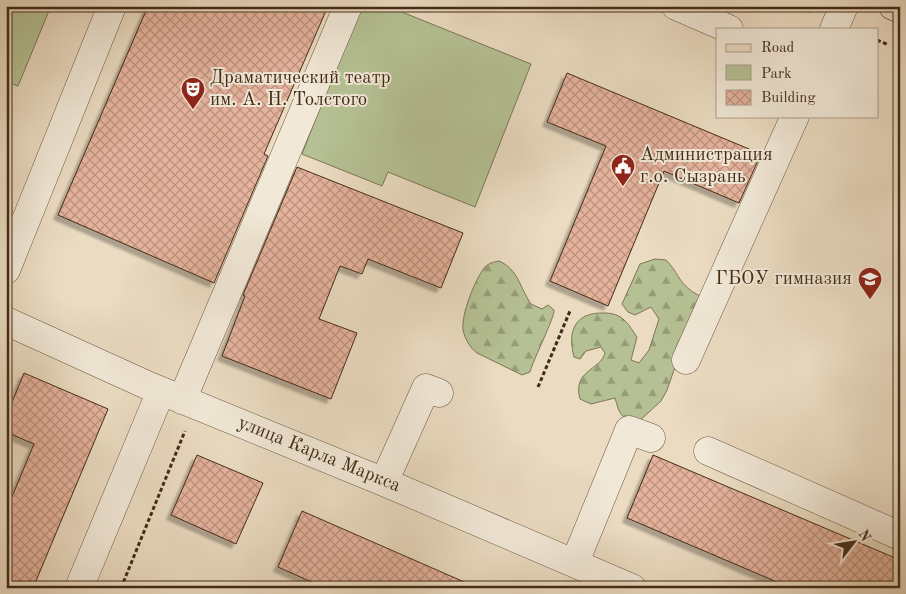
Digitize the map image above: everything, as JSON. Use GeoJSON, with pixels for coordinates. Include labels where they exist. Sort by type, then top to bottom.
{"type":"FeatureCollection","features":[{"type":"Feature","properties":{"kind":"main road"},"geometry":{"type":"LineString","coordinates":[[893,6],[900,9]]}},
{"type":"Feature","properties":{"kind":"street"},"geometry":{"type":"LineString","coordinates":[[6,270],[112,6]]}},
{"type":"Feature","properties":{"kind":"street"},"geometry":{"type":"LineString","coordinates":[[78,588],[180,399],[348,6]]}},
{"type":"Feature","properties":{"kind":"street"},"geometry":{"type":"LineString","coordinates":[[676,6],[727,28]]}},
{"type":"Feature","properties":{"kind":"street"},"geometry":{"type":"LineString","coordinates":[[834,28],[844,6]]}},
{"type":"Feature","properties":{"kind":"street"},"geometry":{"type":"LineString","coordinates":[[686,360],[794,118]]}},
{"type":"Feature","properties":{"kind":"street","name":"улица Карла Маркса"},"geometry":{"type":"LineString","coordinates":[[9,330],[384,482],[575,562],[632,588]]}},
{"type":"Feature","properties":{"kind":"street"},"geometry":{"type":"LineString","coordinates":[[384,482],[426,388],[439,393]]}},
{"type":"Feature","properties":{"kind":"street"},"geometry":{"type":"LineString","coordinates":[[575,562],[629,430],[651,438]]}},
{"type":"Feature","properties":{"kind":"street"},"geometry":{"type":"LineString","coordinates":[[708,451],[900,536]]}},
{"type":"Feature","properties":{"kind":"path"},"geometry":{"type":"LineString","coordinates":[[878,40],[889,45]]}},
{"type":"Feature","properties":{"kind":"path"},"geometry":{"type":"LineString","coordinates":[[538,387],[570,311]]}},
{"type":"Feature","properties":{"kind":"path"},"geometry":{"type":"LineString","coordinates":[[121,588],[180,399]]}},
{"type":"Feature","properties":{"kind":"green space"},"geometry":{"type":"Polygon","coordinates":[[[6,6],[51,6],[18,86],[6,82],[6,6]]]}},
{"type":"Feature","properties":{"kind":"green space"},"geometry":{"type":"Polygon","coordinates":[[[360,6],[387,6],[531,64],[475,207],[388,172],[382,186],[302,154],[360,6]]]}},
{"type":"Feature","properties":{"kind":"green space"},"geometry":{"type":"Polygon","coordinates":[[[655,259],[666,260],[687,288],[700,296],[667,390],[661,401],[637,423],[622,415],[615,398],[591,404],[580,399],[579,389],[583,376],[602,359],[605,353],[601,347],[586,351],[580,359],[574,357],[572,339],[576,325],[586,316],[604,313],[616,315],[627,323],[637,337],[631,360],[639,363],[649,350],[659,319],[651,307],[635,315],[628,312],[622,304],[640,264],[655,259]]]}},
{"type":"Feature","properties":{"kind":"green space"},"geometry":{"type":"Polygon","coordinates":[[[499,261],[515,274],[531,304],[542,309],[548,305],[554,310],[530,372],[522,375],[477,353],[468,343],[463,330],[466,307],[477,280],[487,266],[499,261]]]}},
{"type":"Feature","properties":{"kind":"building","name":"Драматический театр им. А. Н. Толстого"},"geometry":{"type":"Polygon","coordinates":[[[148,6],[328,6],[264,154],[268,156],[214,283],[58,215],[148,6]]]}},
{"type":"Feature","properties":{"kind":"building","name":"Администрация г.о. Сызрань"},"geometry":{"type":"Polygon","coordinates":[[[567,73],[761,154],[739,203],[664,171],[608,306],[550,281],[606,146],[547,122],[567,73]]]}},
{"type":"Feature","properties":{"kind":"building"},"geometry":{"type":"Polygon","coordinates":[[[297,167],[463,233],[441,288],[368,259],[362,274],[340,266],[319,319],[357,333],[331,399],[222,356],[245,296],[243,295],[297,167]]]}},
{"type":"Feature","properties":{"kind":"building"},"geometry":{"type":"Polygon","coordinates":[[[24,373],[108,409],[33,588],[6,588],[6,511],[34,444],[6,432],[6,417],[24,373]]]}},
{"type":"Feature","properties":{"kind":"building"},"geometry":{"type":"Polygon","coordinates":[[[197,455],[263,483],[236,544],[171,515],[197,455]]]}},
{"type":"Feature","properties":{"kind":"building"},"geometry":{"type":"Polygon","coordinates":[[[653,455],[900,560],[900,588],[791,588],[627,518],[653,455]]]}},
{"type":"Feature","properties":{"kind":"building"},"geometry":{"type":"Polygon","coordinates":[[[302,511],[478,588],[325,588],[278,567],[302,511]]]}},
{"type":"Feature","properties":{"kind":"place","name":"Драматический театр им. А. Н. Толстого"},"geometry":{"type":"Point","coordinates":[193,110]}},
{"type":"Feature","properties":{"kind":"place","name":"Администрация г.о. Сызрань"},"geometry":{"type":"Point","coordinates":[623,187]}},
{"type":"Feature","properties":{"kind":"place","name":"ГБОУ гимназия"},"geometry":{"type":"Point","coordinates":[870,300]}}]}
